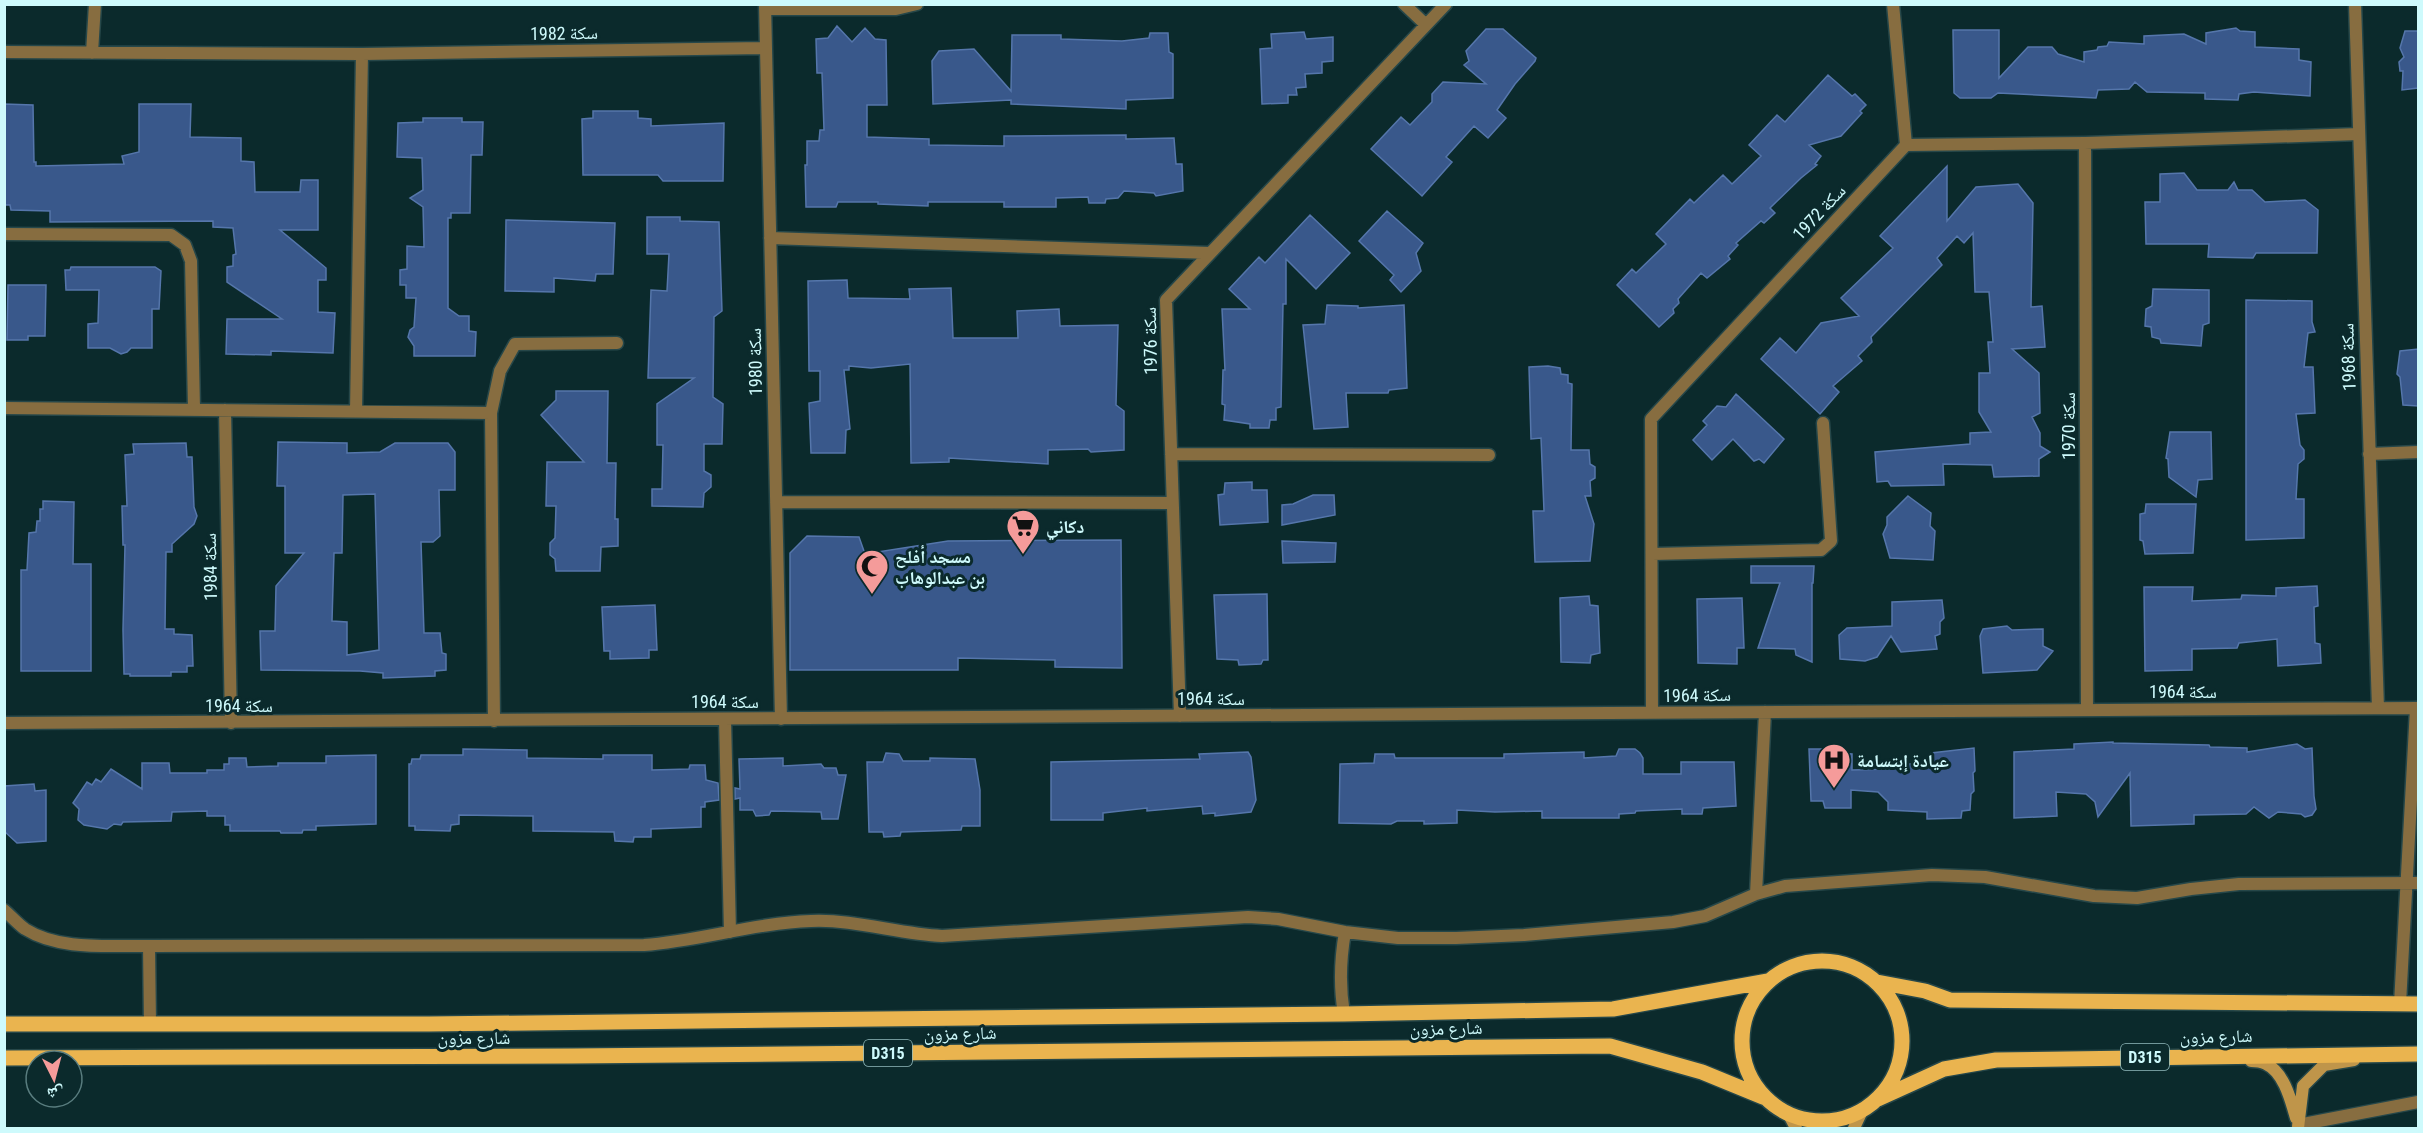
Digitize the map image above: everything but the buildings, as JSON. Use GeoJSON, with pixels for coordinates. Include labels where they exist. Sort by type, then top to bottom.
{"type":"FeatureCollection","features":[{"type":"Feature","properties":{"kind":"main road","name":"D315"},"geometry":{"type":"LineString","coordinates":[[1811,961],[1835,962],[1858,969],[1877,982],[1893,1003],[1902,1028],[1902,1053],[1894,1078],[1878,1099],[1862,1111],[1839,1120],[1793,1122],[1763,1097],[1748,1076],[1741,1051],[1742,1025],[1752,1001],[1768,981],[1788,968],[1811,961]]}},
{"type":"Feature","properties":{"kind":"main road","name":"شارع مزون"},"geometry":{"type":"LineString","coordinates":[[4,1024],[429,1024],[1613,1009],[1768,981]]}},
{"type":"Feature","properties":{"kind":"main road","name":"شارع مزون"},"geometry":{"type":"LineString","coordinates":[[1877,982],[1950,1000],[2418,1005]]}},
{"type":"Feature","properties":{"kind":"main road","name":"شارع مزون"},"geometry":{"type":"LineString","coordinates":[[4,1058],[584,1056],[1610,1046],[1702,1072],[1763,1097]]}},
{"type":"Feature","properties":{"kind":"main road","name":"شارع مزون"},"geometry":{"type":"LineString","coordinates":[[1878,1099],[1944,1069],[1996,1060],[2220,1055],[2418,1054]]}},
{"type":"Feature","properties":{"kind":"street"},"geometry":{"type":"LineString","coordinates":[[92,53],[95,4]]}},
{"type":"Feature","properties":{"kind":"street"},"geometry":{"type":"LineString","coordinates":[[765,7],[896,9],[917,4]]}},
{"type":"Feature","properties":{"kind":"street"},"geometry":{"type":"LineString","coordinates":[[1404,4],[1425,24]]}},
{"type":"Feature","properties":{"kind":"street","name":"سكة 1976"},"geometry":{"type":"LineString","coordinates":[[1180,716],[1166,300],[1446,4]]}},
{"type":"Feature","properties":{"kind":"street"},"geometry":{"type":"LineString","coordinates":[[1893,4],[1906,145],[2085,143],[2359,134]]}},
{"type":"Feature","properties":{"kind":"street","name":"سكة 1968"},"geometry":{"type":"LineString","coordinates":[[2355,4],[2378,708]]}},
{"type":"Feature","properties":{"kind":"street","name":"سكة 1980"},"geometry":{"type":"LineString","coordinates":[[765,7],[781,719]]}},
{"type":"Feature","properties":{"kind":"street","name":"سكة 1982"},"geometry":{"type":"LineString","coordinates":[[4,52],[362,54],[766,48]]}},
{"type":"Feature","properties":{"kind":"street"},"geometry":{"type":"LineString","coordinates":[[356,411],[362,54]]}},
{"type":"Feature","properties":{"kind":"street","name":"سكة 1970"},"geometry":{"type":"LineString","coordinates":[[2085,143],[2087,710]]}},
{"type":"Feature","properties":{"kind":"street","name":"سكة 1972"},"geometry":{"type":"LineString","coordinates":[[1652,713],[1651,418],[1906,145]]}},
{"type":"Feature","properties":{"kind":"street"},"geometry":{"type":"LineString","coordinates":[[4,234],[171,235],[185,244],[191,261],[194,409]]}},
{"type":"Feature","properties":{"kind":"street"},"geometry":{"type":"LineString","coordinates":[[770,238],[1210,253]]}},
{"type":"Feature","properties":{"kind":"street"},"geometry":{"type":"LineString","coordinates":[[494,721],[491,412],[500,371],[515,344],[617,344]]}},
{"type":"Feature","properties":{"kind":"street"},"geometry":{"type":"LineString","coordinates":[[4,408],[491,412]]}},
{"type":"Feature","properties":{"kind":"street","name":"سكة 1984"},"geometry":{"type":"LineString","coordinates":[[225,410],[231,723]]}},
{"type":"Feature","properties":{"kind":"street"},"geometry":{"type":"LineString","coordinates":[[1652,554],[1821,550],[1831,540],[1823,423]]}},
{"type":"Feature","properties":{"kind":"street"},"geometry":{"type":"LineString","coordinates":[[2369,454],[2418,452]]}},
{"type":"Feature","properties":{"kind":"street"},"geometry":{"type":"LineString","coordinates":[[1171,454],[1489,455]]}},
{"type":"Feature","properties":{"kind":"street"},"geometry":{"type":"LineString","coordinates":[[776,502],[1172,504]]}},
{"type":"Feature","properties":{"kind":"street"},"geometry":{"type":"LineString","coordinates":[[2400,1004],[2413,883],[2417,708]]}},
{"type":"Feature","properties":{"kind":"street","name":"سكة 1964"},"geometry":{"type":"LineString","coordinates":[[4,723],[2417,708]]}},
{"type":"Feature","properties":{"kind":"street"},"geometry":{"type":"LineString","coordinates":[[1756,894],[1765,712]]}},
{"type":"Feature","properties":{"kind":"street"},"geometry":{"type":"LineString","coordinates":[[725,719],[730,932]]}},
{"type":"Feature","properties":{"kind":"street"},"geometry":{"type":"LineString","coordinates":[[4,910],[25,928],[49,940],[76,944],[149,946],[644,945],[702,939],[792,922],[827,921],[862,924],[901,933],[942,936],[1248,917],[1278,919],[1345,932],[1398,938],[1456,938],[1524,935],[1673,922],[1705,916],[1756,894],[1785,886],[1932,875],[1984,877],[2094,896],[2137,898],[2191,889],[2239,885],[2413,883]]}},
{"type":"Feature","properties":{"kind":"street"},"geometry":{"type":"LineString","coordinates":[[1344,1014],[1340,968],[1345,932]]}},
{"type":"Feature","properties":{"kind":"street"},"geometry":{"type":"LineString","coordinates":[[149,946],[150,1024]]}},
{"type":"Feature","properties":{"kind":"street"},"geometry":{"type":"LineString","coordinates":[[2298,1127],[2303,1086],[2324,1065],[2396,1054]]}},
{"type":"Feature","properties":{"kind":"street"},"geometry":{"type":"LineString","coordinates":[[2220,1055],[2267,1064],[2280,1077],[2290,1098],[2298,1127]]}},
{"type":"Feature","properties":{"kind":"street"},"geometry":{"type":"LineString","coordinates":[[2298,1127],[2418,1102]]}},
{"type":"Feature","properties":{"kind":"street"},"geometry":{"type":"LineString","coordinates":[[1854,1128],[1862,1111]]}},
{"type":"Feature","properties":{"kind":"place","name":"دكاني"},"geometry":{"type":"Point","coordinates":[1023,555]}},
{"type":"Feature","properties":{"kind":"place","name":"مسجد أفلح بن عبدالوهاب"},"geometry":{"type":"Point","coordinates":[872,595]}},
{"type":"Feature","properties":{"kind":"place","name":"عيادة إبتسامة"},"geometry":{"type":"Point","coordinates":[1834,789]}}]}
